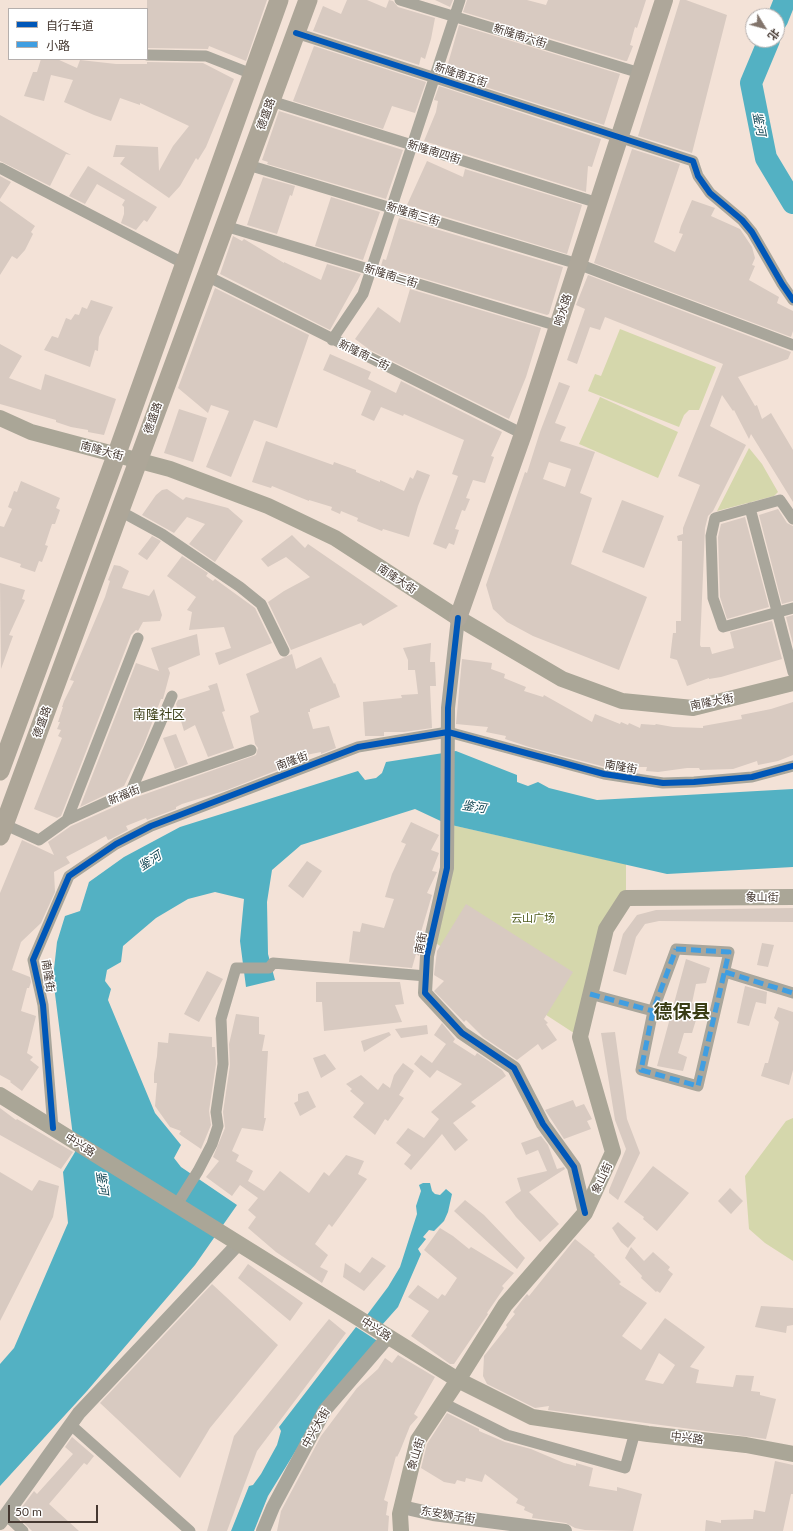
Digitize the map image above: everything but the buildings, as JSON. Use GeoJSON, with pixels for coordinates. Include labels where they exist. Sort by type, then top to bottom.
{"type":"FeatureCollection","features":[{"type":"Feature","properties":{"kind":"highway"},"geometry":{"type":"LineString","coordinates":[[0,771],[116,455],[279,0]]}},
{"type":"Feature","properties":{"kind":"highway","name":"德盛路"},"geometry":{"type":"LineString","coordinates":[[1,828],[139,461],[205,275],[225,226],[308,0]]}},
{"type":"Feature","properties":{"kind":"main road","name":"响水路"},"geometry":{"type":"LineString","coordinates":[[458,618],[523,434],[664,0]]}},
{"type":"Feature","properties":{"kind":"main road","name":"南隆大街"},"geometry":{"type":"LineString","coordinates":[[0,418],[31,432],[170,469],[268,506],[335,538],[458,618],[562,679],[622,701],[693,708],[793,682]]}},
{"type":"Feature","properties":{"kind":"main road","name":"象山街"},"geometry":{"type":"LineString","coordinates":[[401,1531],[400,1514],[418,1440],[505,1305],[586,1212],[613,1152],[580,1037],[606,929],[626,898],[793,897]]}},
{"type":"Feature","properties":{"kind":"main road","name":"中兴路"},"geometry":{"type":"LineString","coordinates":[[0,1095],[176,1206],[458,1380],[532,1417],[635,1432],[746,1445],[793,1454]]}},
{"type":"Feature","properties":{"kind":"street","name":"新隆南六街"},"geometry":{"type":"LineString","coordinates":[[400,0],[640,73]]}},
{"type":"Feature","properties":{"kind":"street"},"geometry":{"type":"LineString","coordinates":[[332,340],[363,294],[460,0]]}},
{"type":"Feature","properties":{"kind":"street","name":"新隆南五街"},"geometry":{"type":"LineString","coordinates":[[296,33],[693,161],[698,176],[710,193],[742,220],[752,232],[793,300]]}},
{"type":"Feature","properties":{"kind":"street"},"geometry":{"type":"LineString","coordinates":[[148,55],[206,56],[252,74]]}},
{"type":"Feature","properties":{"kind":"street","name":"新隆南四街"},"geometry":{"type":"LineString","coordinates":[[271,101],[598,203]]}},
{"type":"Feature","properties":{"kind":"street","name":"新隆南三街"},"geometry":{"type":"LineString","coordinates":[[248,164],[578,264],[793,345]]}},
{"type":"Feature","properties":{"kind":"street"},"geometry":{"type":"LineString","coordinates":[[0,168],[185,264]]}},
{"type":"Feature","properties":{"kind":"street","name":"新隆南二街"},"geometry":{"type":"LineString","coordinates":[[225,226],[558,326]]}},
{"type":"Feature","properties":{"kind":"street","name":"新隆南一街"},"geometry":{"type":"LineString","coordinates":[[205,275],[332,340],[523,434]]}},
{"type":"Feature","properties":{"kind":"street"},"geometry":{"type":"LineString","coordinates":[[793,519],[780,500],[715,518],[711,536],[713,598],[723,628],[793,608]]}},
{"type":"Feature","properties":{"kind":"street"},"geometry":{"type":"LineString","coordinates":[[750,508],[793,672]]}},
{"type":"Feature","properties":{"kind":"street"},"geometry":{"type":"LineString","coordinates":[[120,512],[162,534],[240,588],[260,604],[284,651]]}},
{"type":"Feature","properties":{"kind":"street","name":"南街"},"geometry":{"type":"LineString","coordinates":[[458,618],[448,708],[447,868],[427,956],[425,992],[462,1033],[514,1068],[543,1124],[574,1167],[586,1212]]}},
{"type":"Feature","properties":{"kind":"street"},"geometry":{"type":"LineString","coordinates":[[67,820],[138,638]]}},
{"type":"Feature","properties":{"kind":"street"},"geometry":{"type":"LineString","coordinates":[[131,792],[172,696]]}},
{"type":"Feature","properties":{"kind":"street","name":"南隆街"},"geometry":{"type":"LineString","coordinates":[[53,1128],[43,1005],[33,960],[69,876],[116,844],[151,826],[358,747],[448,732],[604,774],[663,783],[752,777],[793,766]]}},
{"type":"Feature","properties":{"kind":"street","name":"新福街"},"geometry":{"type":"LineString","coordinates":[[1,828],[39,840],[67,820],[131,792],[251,750]]}},
{"type":"Feature","properties":{"kind":"street"},"geometry":{"type":"LineString","coordinates":[[676,949],[729,952],[725,972],[698,1086],[641,1070],[653,1011],[676,949]]}},
{"type":"Feature","properties":{"kind":"street"},"geometry":{"type":"LineString","coordinates":[[176,1206],[198,1171],[212,1144],[218,1126],[216,1112],[222,1064],[221,1019],[236,968],[269,968],[273,963],[426,976]]}},
{"type":"Feature","properties":{"kind":"street"},"geometry":{"type":"LineString","coordinates":[[725,972],[793,993]]}},
{"type":"Feature","properties":{"kind":"street"},"geometry":{"type":"LineString","coordinates":[[590,994],[653,1011]]}},
{"type":"Feature","properties":{"kind":"street"},"geometry":{"type":"LineString","coordinates":[[23,1531],[3,1519],[79,1413],[238,1244]]}},
{"type":"Feature","properties":{"kind":"street","name":"中兴大街"},"geometry":{"type":"LineString","coordinates":[[262,1531],[273,1507],[325,1410],[388,1337]]}},
{"type":"Feature","properties":{"kind":"street"},"geometry":{"type":"LineString","coordinates":[[443,1403],[507,1434],[625,1468],[635,1432]]}},
{"type":"Feature","properties":{"kind":"street"},"geometry":{"type":"LineString","coordinates":[[71,1425],[190,1531]]}},
{"type":"Feature","properties":{"kind":"street","name":"东安狮子街"},"geometry":{"type":"LineString","coordinates":[[402,1507],[433,1514],[565,1531]]}},
{"type":"Feature","properties":{"kind":"green space"},"geometry":{"type":"Polygon","coordinates":[[[620,329],[716,367],[699,410],[689,410],[684,415],[679,427],[588,391],[595,374],[601,376],[620,329]]]}},
{"type":"Feature","properties":{"kind":"green space"},"geometry":{"type":"Polygon","coordinates":[[[600,397],[678,432],[658,478],[579,444],[600,397]]]}},
{"type":"Feature","properties":{"kind":"green space"},"geometry":{"type":"Polygon","coordinates":[[[749,448],[762,464],[778,492],[774,496],[717,511],[749,448]]]}},
{"type":"Feature","properties":{"kind":"green space","name":"云山广场"},"geometry":{"type":"Polygon","coordinates":[[[447,824],[626,864],[626,898],[606,929],[580,1037],[431,940],[447,824]]]}},
{"type":"Feature","properties":{"kind":"green space"},"geometry":{"type":"Polygon","coordinates":[[[793,1118],[793,1261],[765,1243],[749,1229],[745,1176],[786,1121],[793,1118]]]}},
{"type":"Feature","properties":{"kind":"water"},"geometry":{"type":"Polygon","coordinates":[[[456,751],[517,775],[517,782],[528,786],[538,782],[549,788],[597,800],[793,789],[793,867],[667,874],[447,824],[415,809],[301,845],[272,870],[267,902],[268,954],[275,980],[246,987],[240,941],[244,899],[215,892],[188,899],[156,918],[123,946],[121,962],[107,970],[105,981],[111,989],[108,1000],[155,1113],[181,1145],[174,1158],[181,1167],[237,1205],[195,1265],[87,1391],[0,1486],[0,1364],[14,1348],[68,1223],[63,1172],[75,1152],[53,978],[57,942],[65,916],[80,911],[89,882],[124,857],[180,827],[358,771],[365,780],[376,778],[382,773],[386,762],[456,751]]]}},
{"type":"Feature","properties":{"kind":"water"},"geometry":{"type":"Polygon","coordinates":[[[423,1183],[430,1183],[432,1191],[435,1194],[440,1195],[446,1189],[452,1194],[448,1212],[444,1221],[434,1231],[429,1230],[423,1237],[426,1239],[418,1249],[421,1254],[398,1307],[382,1325],[367,1315],[388,1287],[400,1267],[417,1214],[416,1206],[421,1191],[419,1185],[423,1183]]]}},
{"type":"Feature","properties":{"kind":"water"},"geometry":{"type":"Polygon","coordinates":[[[356,1327],[376,1340],[376,1343],[298,1447],[268,1496],[254,1531],[231,1531],[249,1486],[253,1485],[261,1474],[277,1445],[281,1431],[279,1427],[356,1327]]]}},
{"type":"Feature","properties":{"kind":"waterway","name":"鉴河"},"geometry":{"type":"LineString","coordinates":[[782,8],[785,0]]}},
{"type":"Feature","properties":{"kind":"waterway","name":"鉴河"},"geometry":{"type":"LineString","coordinates":[[766,48],[751,83],[766,158],[793,203]]}},
{"type":"Feature","properties":{"kind":"marked path"},"geometry":{"type":"LineString","coordinates":[[676,949],[729,952],[698,1086],[641,1070],[653,1011],[676,949]]}},
{"type":"Feature","properties":{"kind":"marked path"},"geometry":{"type":"LineString","coordinates":[[725,972],[793,993]]}},
{"type":"Feature","properties":{"kind":"marked path"},"geometry":{"type":"LineString","coordinates":[[590,994],[653,1011]]}},
{"type":"Feature","properties":{"kind":"cycle path"},"geometry":{"type":"LineString","coordinates":[[296,33],[693,161],[698,176],[710,193],[742,220],[752,232],[793,300]]}},
{"type":"Feature","properties":{"kind":"cycle path"},"geometry":{"type":"LineString","coordinates":[[458,618],[448,708],[447,868],[427,956],[425,993],[462,1033],[514,1068],[543,1124],[574,1167],[585,1213]]}},
{"type":"Feature","properties":{"kind":"cycle path"},"geometry":{"type":"LineString","coordinates":[[53,1128],[43,1005],[33,960],[69,876],[116,844],[151,826],[358,747],[448,732],[604,774],[663,783],[752,777],[793,766]]}},
{"type":"Feature","properties":{"kind":"district","name":"南隆社区"},"geometry":{"type":"Point","coordinates":[159,715]}},
{"type":"Feature","properties":{"kind":"district","name":"德保县"},"geometry":{"type":"Point","coordinates":[682,1012]}}]}
